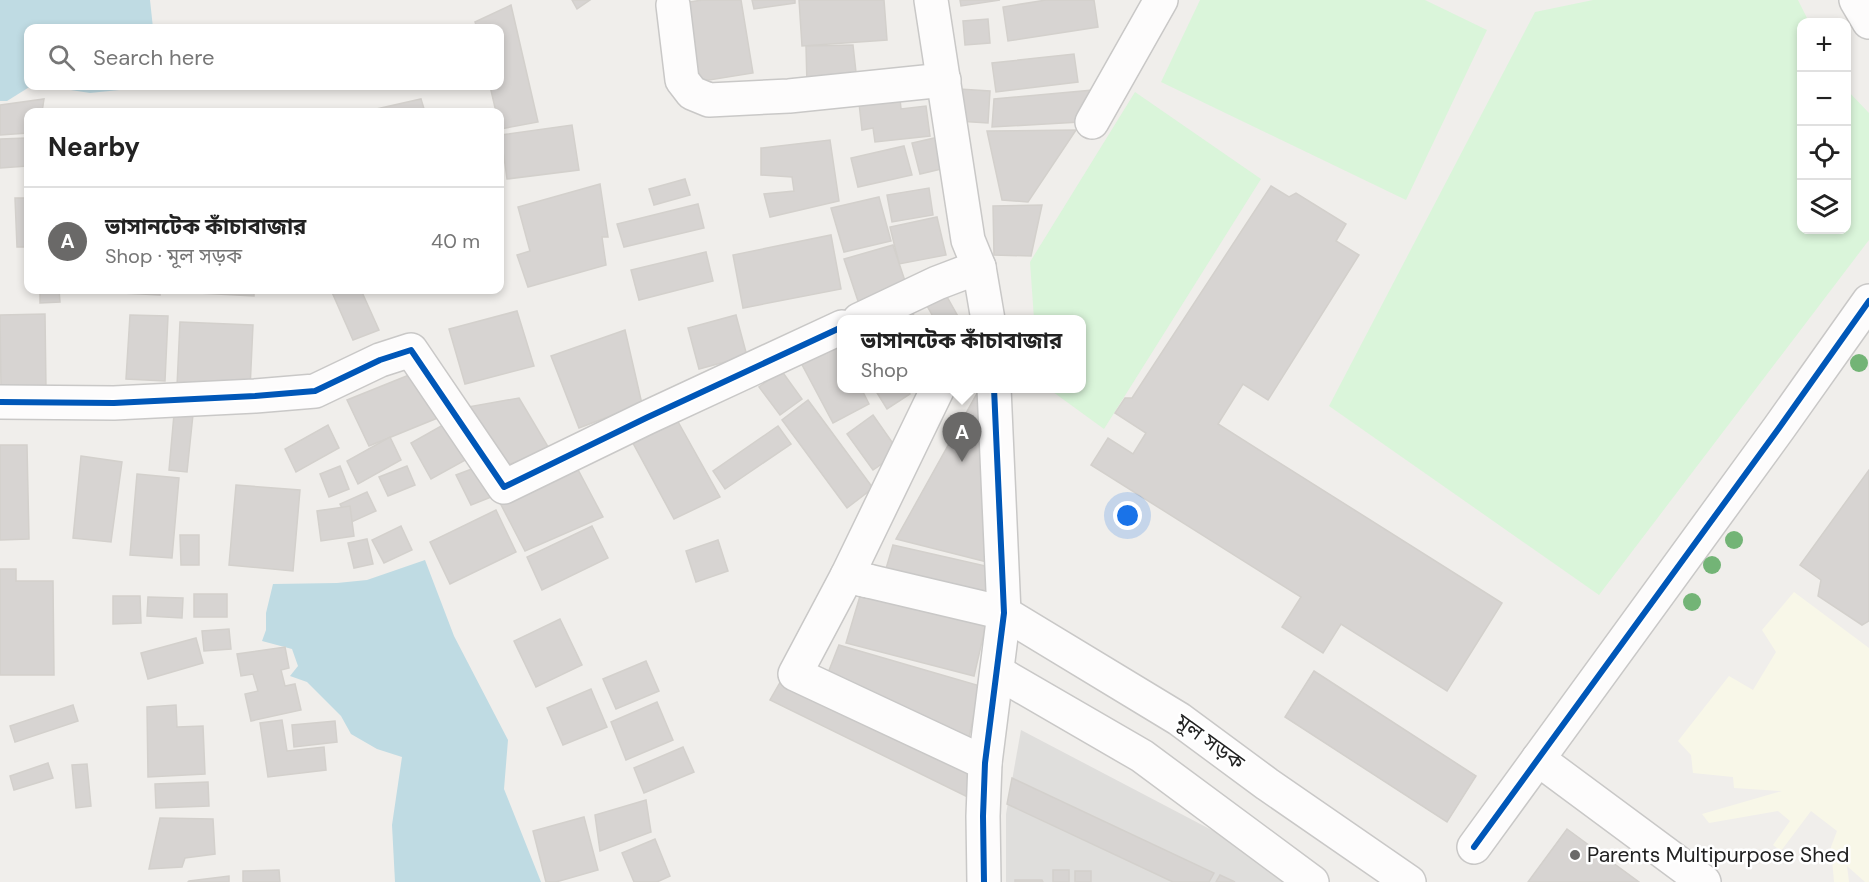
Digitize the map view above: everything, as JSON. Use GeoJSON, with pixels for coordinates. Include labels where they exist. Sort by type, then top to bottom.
{"type":"FeatureCollection","features":[{"type":"Feature","properties":{"kind":"street"},"geometry":{"type":"LineString","coordinates":[[930,0],[968,240],[980,300]]}},
{"type":"Feature","properties":{"kind":"street"},"geometry":{"type":"LineString","coordinates":[[1092,122],[1161,0]]}},
{"type":"Feature","properties":{"kind":"street"},"geometry":{"type":"LineString","coordinates":[[1856,0],[1869,22]]}},
{"type":"Feature","properties":{"kind":"street"},"geometry":{"type":"LineString","coordinates":[[673,5],[682,81],[692,93],[709,100],[789,96],[944,80]]}},
{"type":"Feature","properties":{"kind":"street"},"geometry":{"type":"LineString","coordinates":[[870,315],[938,283],[980,300]]}},
{"type":"Feature","properties":{"kind":"street"},"geometry":{"type":"LineString","coordinates":[[1474,847],[1869,301]]}},
{"type":"Feature","properties":{"kind":"street"},"geometry":{"type":"LineString","coordinates":[[0,402],[114,403],[315,391],[380,360],[411,350],[504,487],[837,329]]}},
{"type":"Feature","properties":{"kind":"street"},"geometry":{"type":"LineString","coordinates":[[936,393],[847,576],[989,609]]}},
{"type":"Feature","properties":{"kind":"street"},"geometry":{"type":"LineString","coordinates":[[984,882],[985,763],[997,672],[989,609],[994,393]]}},
{"type":"Feature","properties":{"kind":"street"},"geometry":{"type":"LineString","coordinates":[[985,763],[795,674],[847,576],[989,609]]}},
{"type":"Feature","properties":{"kind":"street","name":"মূল সড়ক"},"geometry":{"type":"LineString","coordinates":[[989,609],[1179,719],[1267,784],[1409,882]]}},
{"type":"Feature","properties":{"kind":"street"},"geometry":{"type":"LineString","coordinates":[[997,672],[1142,756],[1312,882]]}},
{"type":"Feature","properties":{"kind":"street"},"geometry":{"type":"LineString","coordinates":[[1538,759],[1704,882]]}},
{"type":"Feature","properties":{"kind":"shaded area"},"geometry":{"type":"Polygon","coordinates":[[[1794,592],[1869,648],[1869,882],[1865,882],[1847,866],[1849,882],[1834,882],[1831,847],[1837,831],[1811,811],[1781,851],[1773,845],[1790,821],[1778,811],[1709,823],[1702,814],[1782,791],[1734,788],[1733,777],[1693,773],[1691,755],[1678,741],[1729,676],[1753,690],[1776,652],[1762,630],[1794,592]]]}},
{"type":"Feature","properties":{"kind":"shaded area"},"geometry":{"type":"Polygon","coordinates":[[[1021,730],[1267,859],[1297,882],[1006,882],[1006,814],[1021,730]]]}},
{"type":"Feature","properties":{"kind":"green space"},"geometry":{"type":"Polygon","coordinates":[[[1200,0],[1425,0],[1487,30],[1406,200],[1161,82],[1200,0]]]}},
{"type":"Feature","properties":{"kind":"green space"},"geometry":{"type":"Polygon","coordinates":[[[1593,0],[1798,0],[1807,18],[1797,18],[1797,234],[1851,234],[1851,94],[1869,113],[1869,240],[1599,595],[1329,406],[1535,12],[1593,0]]]}},
{"type":"Feature","properties":{"kind":"green space"},"geometry":{"type":"Polygon","coordinates":[[[1135,92],[1261,179],[1104,429],[1054,393],[1086,393],[1086,315],[1034,315],[1030,262],[1135,92]]]}},
{"type":"Feature","properties":{"kind":"water"},"geometry":{"type":"Polygon","coordinates":[[[0,0],[150,0],[153,24],[24,24],[25,90],[7,101],[0,101],[0,0]]]}},
{"type":"Feature","properties":{"kind":"water"},"geometry":{"type":"Polygon","coordinates":[[[71,90],[119,90],[90,93],[71,90]]]}},
{"type":"Feature","properties":{"kind":"water"},"geometry":{"type":"Polygon","coordinates":[[[425,560],[454,636],[508,740],[504,789],[541,882],[395,882],[392,825],[402,757],[377,749],[351,734],[341,716],[307,682],[290,676],[298,666],[292,649],[262,641],[266,630],[266,613],[273,584],[367,580],[425,560]]]}},
{"type":"Feature","properties":{"kind":"building"},"geometry":{"type":"Polygon","coordinates":[[[572,0],[590,0],[577,9],[572,0]]]}},
{"type":"Feature","properties":{"kind":"building"},"geometry":{"type":"Polygon","coordinates":[[[702,0],[741,0],[753,73],[697,82],[683,3],[702,0]]]}},
{"type":"Feature","properties":{"kind":"building"},"geometry":{"type":"Polygon","coordinates":[[[752,0],[795,0],[795,3],[754,9],[752,0]]]}},
{"type":"Feature","properties":{"kind":"building"},"geometry":{"type":"Polygon","coordinates":[[[799,0],[884,0],[887,40],[802,46],[799,0]]]}},
{"type":"Feature","properties":{"kind":"building"},"geometry":{"type":"Polygon","coordinates":[[[960,0],[1000,0],[961,6],[960,0]]]}},
{"type":"Feature","properties":{"kind":"building"},"geometry":{"type":"Polygon","coordinates":[[[1046,0],[1094,0],[1098,27],[1008,41],[1003,7],[1046,0]]]}},
{"type":"Feature","properties":{"kind":"building"},"geometry":{"type":"Polygon","coordinates":[[[511,5],[538,122],[504,128],[504,108],[495,108],[491,90],[504,90],[504,24],[476,24],[475,22],[511,5]]]}},
{"type":"Feature","properties":{"kind":"building"},"geometry":{"type":"Polygon","coordinates":[[[988,19],[990,43],[965,45],[963,21],[988,19]]]}},
{"type":"Feature","properties":{"kind":"building"},"geometry":{"type":"Polygon","coordinates":[[[853,45],[857,81],[807,85],[806,46],[853,45]]]}},
{"type":"Feature","properties":{"kind":"building"},"geometry":{"type":"Polygon","coordinates":[[[1074,54],[1078,82],[996,92],[992,63],[1074,54]]]}},
{"type":"Feature","properties":{"kind":"building"},"geometry":{"type":"Polygon","coordinates":[[[899,88],[901,109],[926,106],[930,136],[875,142],[873,128],[862,130],[859,103],[899,88]]]}},
{"type":"Feature","properties":{"kind":"building"},"geometry":{"type":"Polygon","coordinates":[[[959,89],[990,91],[988,123],[957,121],[959,89]]]}},
{"type":"Feature","properties":{"kind":"building"},"geometry":{"type":"Polygon","coordinates":[[[1105,89],[1080,122],[992,127],[994,99],[1105,89]]]}},
{"type":"Feature","properties":{"kind":"building"},"geometry":{"type":"Polygon","coordinates":[[[44,99],[43,108],[24,108],[24,133],[0,135],[0,105],[44,99]]]}},
{"type":"Feature","properties":{"kind":"building"},"geometry":{"type":"Polygon","coordinates":[[[421,99],[424,108],[381,108],[421,99]]]}},
{"type":"Feature","properties":{"kind":"building"},"geometry":{"type":"Polygon","coordinates":[[[572,125],[579,170],[507,179],[504,135],[572,125]]]}},
{"type":"Feature","properties":{"kind":"building"},"geometry":{"type":"Polygon","coordinates":[[[1076,130],[1028,202],[1002,200],[987,131],[1076,130]]]}},
{"type":"Feature","properties":{"kind":"building"},"geometry":{"type":"Polygon","coordinates":[[[943,136],[950,167],[920,174],[912,143],[943,136]]]}},
{"type":"Feature","properties":{"kind":"building"},"geometry":{"type":"Polygon","coordinates":[[[24,138],[24,166],[0,168],[0,139],[24,138]]]}},
{"type":"Feature","properties":{"kind":"building"},"geometry":{"type":"Polygon","coordinates":[[[830,140],[839,201],[770,217],[764,194],[794,191],[792,177],[761,175],[761,148],[830,140]]]}},
{"type":"Feature","properties":{"kind":"building"},"geometry":{"type":"Polygon","coordinates":[[[904,146],[912,175],[858,187],[851,158],[904,146]]]}},
{"type":"Feature","properties":{"kind":"building"},"geometry":{"type":"Polygon","coordinates":[[[685,179],[690,195],[654,205],[649,189],[685,179]]]}},
{"type":"Feature","properties":{"kind":"building"},"geometry":{"type":"Polygon","coordinates":[[[600,184],[608,237],[602,237],[606,265],[528,287],[517,255],[530,251],[518,207],[600,184]]]}},
{"type":"Feature","properties":{"kind":"building"},"geometry":{"type":"Polygon","coordinates":[[[1271,186],[1289,197],[1296,193],[1346,224],[1336,241],[1359,255],[1268,400],[1243,384],[1218,424],[1502,603],[1447,691],[1341,624],[1323,653],[1282,627],[1301,597],[1091,465],[1108,438],[1133,454],[1146,433],[1115,413],[1125,398],[1132,398],[1271,186]]]}},
{"type":"Feature","properties":{"kind":"building"},"geometry":{"type":"Polygon","coordinates":[[[929,188],[933,215],[892,222],[887,195],[929,188]]]}},
{"type":"Feature","properties":{"kind":"building"},"geometry":{"type":"Polygon","coordinates":[[[879,197],[891,241],[844,252],[831,208],[879,197]]]}},
{"type":"Feature","properties":{"kind":"building"},"geometry":{"type":"Polygon","coordinates":[[[15,198],[24,198],[24,247],[17,247],[15,198]]]}},
{"type":"Feature","properties":{"kind":"building"},"geometry":{"type":"Polygon","coordinates":[[[698,204],[704,228],[624,247],[617,224],[698,204]]]}},
{"type":"Feature","properties":{"kind":"building"},"geometry":{"type":"Polygon","coordinates":[[[1042,205],[1031,256],[994,255],[993,206],[1042,205]]]}},
{"type":"Feature","properties":{"kind":"building"},"geometry":{"type":"Polygon","coordinates":[[[937,217],[946,255],[899,264],[890,227],[937,217]]]}},
{"type":"Feature","properties":{"kind":"building"},"geometry":{"type":"Polygon","coordinates":[[[831,235],[841,289],[743,308],[733,255],[831,235]]]}},
{"type":"Feature","properties":{"kind":"building"},"geometry":{"type":"Polygon","coordinates":[[[893,245],[909,293],[860,307],[844,259],[893,245]]]}},
{"type":"Feature","properties":{"kind":"building"},"geometry":{"type":"Polygon","coordinates":[[[706,252],[713,281],[639,300],[631,270],[706,252]]]}},
{"type":"Feature","properties":{"kind":"building"},"geometry":{"type":"Polygon","coordinates":[[[941,286],[957,315],[932,315],[922,297],[941,286]]]}},
{"type":"Feature","properties":{"kind":"building"},"geometry":{"type":"Polygon","coordinates":[[[40,294],[59,294],[60,302],[40,303],[40,294]]]}},
{"type":"Feature","properties":{"kind":"building"},"geometry":{"type":"Polygon","coordinates":[[[217,294],[254,294],[254,296],[217,294]]]}},
{"type":"Feature","properties":{"kind":"building"},"geometry":{"type":"Polygon","coordinates":[[[333,294],[363,294],[379,330],[353,340],[333,294]]]}},
{"type":"Feature","properties":{"kind":"building"},"geometry":{"type":"Polygon","coordinates":[[[910,307],[914,315],[895,315],[910,307]]]}},
{"type":"Feature","properties":{"kind":"building"},"geometry":{"type":"Polygon","coordinates":[[[517,311],[534,366],[465,384],[449,329],[517,311]]]}},
{"type":"Feature","properties":{"kind":"building"},"geometry":{"type":"Polygon","coordinates":[[[45,314],[46,389],[1,390],[0,315],[45,314]]]}},
{"type":"Feature","properties":{"kind":"building"},"geometry":{"type":"Polygon","coordinates":[[[130,315],[168,316],[165,381],[126,379],[130,315]]]}},
{"type":"Feature","properties":{"kind":"building"},"geometry":{"type":"Polygon","coordinates":[[[736,315],[747,356],[699,369],[688,328],[736,315]]]}},
{"type":"Feature","properties":{"kind":"building"},"geometry":{"type":"Polygon","coordinates":[[[180,322],[253,325],[250,389],[177,386],[180,322]]]}},
{"type":"Feature","properties":{"kind":"building"},"geometry":{"type":"Polygon","coordinates":[[[625,330],[642,404],[579,428],[551,356],[625,330]]]}},
{"type":"Feature","properties":{"kind":"building"},"geometry":{"type":"Polygon","coordinates":[[[836,340],[837,393],[864,393],[869,404],[833,423],[799,359],[836,340]]]}},
{"type":"Feature","properties":{"kind":"building"},"geometry":{"type":"Polygon","coordinates":[[[781,370],[802,399],[780,415],[759,387],[781,370]]]}},
{"type":"Feature","properties":{"kind":"building"},"geometry":{"type":"Polygon","coordinates":[[[419,371],[440,417],[369,446],[347,400],[419,371]]]}},
{"type":"Feature","properties":{"kind":"building"},"geometry":{"type":"Polygon","coordinates":[[[877,393],[910,393],[910,394],[887,409],[877,393]]]}},
{"type":"Feature","properties":{"kind":"building"},"geometry":{"type":"Polygon","coordinates":[[[977,393],[980,393],[987,562],[896,539],[977,393]]]}},
{"type":"Feature","properties":{"kind":"building"},"geometry":{"type":"Polygon","coordinates":[[[519,398],[550,450],[499,468],[468,407],[519,398]]]}},
{"type":"Feature","properties":{"kind":"building"},"geometry":{"type":"Polygon","coordinates":[[[808,400],[873,488],[847,508],[782,420],[808,400]]]}},
{"type":"Feature","properties":{"kind":"building"},"geometry":{"type":"Polygon","coordinates":[[[175,403],[194,405],[187,472],[169,470],[175,403]]]}},
{"type":"Feature","properties":{"kind":"building"},"geometry":{"type":"Polygon","coordinates":[[[672,411],[720,497],[674,519],[627,432],[672,411]]]}},
{"type":"Feature","properties":{"kind":"building"},"geometry":{"type":"Polygon","coordinates":[[[873,415],[899,452],[873,470],[847,434],[873,415]]]}},
{"type":"Feature","properties":{"kind":"building"},"geometry":{"type":"Polygon","coordinates":[[[450,421],[469,458],[431,479],[411,443],[450,421]]]}},
{"type":"Feature","properties":{"kind":"building"},"geometry":{"type":"Polygon","coordinates":[[[328,425],[339,448],[296,472],[285,449],[328,425]]]}},
{"type":"Feature","properties":{"kind":"building"},"geometry":{"type":"Polygon","coordinates":[[[778,426],[791,444],[725,489],[713,471],[778,426]]]}},
{"type":"Feature","properties":{"kind":"building"},"geometry":{"type":"Polygon","coordinates":[[[390,437],[401,460],[358,484],[347,461],[390,437]]]}},
{"type":"Feature","properties":{"kind":"building"},"geometry":{"type":"Polygon","coordinates":[[[0,445],[27,445],[29,539],[0,540],[0,445]]]}},
{"type":"Feature","properties":{"kind":"building"},"geometry":{"type":"Polygon","coordinates":[[[81,456],[122,462],[111,542],[73,538],[81,456]]]}},
{"type":"Feature","properties":{"kind":"building"},"geometry":{"type":"Polygon","coordinates":[[[575,464],[603,517],[525,551],[497,497],[575,464]]]}},
{"type":"Feature","properties":{"kind":"building"},"geometry":{"type":"Polygon","coordinates":[[[340,466],[349,489],[329,497],[320,474],[340,466]]]}},
{"type":"Feature","properties":{"kind":"building"},"geometry":{"type":"Polygon","coordinates":[[[407,466],[415,485],[388,496],[379,477],[407,466]]]}},
{"type":"Feature","properties":{"kind":"building"},"geometry":{"type":"Polygon","coordinates":[[[477,467],[491,497],[471,505],[456,475],[477,467]]]}},
{"type":"Feature","properties":{"kind":"building"},"geometry":{"type":"Polygon","coordinates":[[[1869,470],[1869,621],[1862,625],[1818,596],[1821,580],[1800,565],[1869,470]]]}},
{"type":"Feature","properties":{"kind":"building"},"geometry":{"type":"Polygon","coordinates":[[[137,474],[179,478],[172,558],[130,555],[137,474]]]}},
{"type":"Feature","properties":{"kind":"building"},"geometry":{"type":"Polygon","coordinates":[[[236,485],[300,490],[293,571],[229,565],[236,485]]]}},
{"type":"Feature","properties":{"kind":"building"},"geometry":{"type":"Polygon","coordinates":[[[367,492],[376,511],[349,523],[340,504],[367,492]]]}},
{"type":"Feature","properties":{"kind":"building"},"geometry":{"type":"Polygon","coordinates":[[[350,506],[354,536],[321,541],[317,511],[350,506]]]}},
{"type":"Feature","properties":{"kind":"building"},"geometry":{"type":"Polygon","coordinates":[[[496,510],[516,552],[450,584],[430,542],[496,510]]]}},
{"type":"Feature","properties":{"kind":"building"},"geometry":{"type":"Polygon","coordinates":[[[401,526],[412,550],[384,563],[372,540],[401,526]]]}},
{"type":"Feature","properties":{"kind":"building"},"geometry":{"type":"Polygon","coordinates":[[[592,526],[608,558],[542,590],[527,557],[592,526]]]}},
{"type":"Feature","properties":{"kind":"building"},"geometry":{"type":"Polygon","coordinates":[[[180,535],[199,535],[199,565],[181,565],[180,535]]]}},
{"type":"Feature","properties":{"kind":"building"},"geometry":{"type":"Polygon","coordinates":[[[367,539],[373,564],[354,568],[348,543],[367,539]]]}},
{"type":"Feature","properties":{"kind":"building"},"geometry":{"type":"Polygon","coordinates":[[[718,540],[728,571],[696,582],[686,551],[718,540]]]}},
{"type":"Feature","properties":{"kind":"building"},"geometry":{"type":"Polygon","coordinates":[[[893,545],[990,567],[984,603],[883,579],[893,545]]]}},
{"type":"Feature","properties":{"kind":"building"},"geometry":{"type":"Polygon","coordinates":[[[0,569],[16,569],[16,581],[53,581],[54,675],[0,675],[0,569]]]}},
{"type":"Feature","properties":{"kind":"building"},"geometry":{"type":"Polygon","coordinates":[[[194,594],[227,594],[227,617],[194,617],[194,594]]]}},
{"type":"Feature","properties":{"kind":"building"},"geometry":{"type":"Polygon","coordinates":[[[113,596],[140,596],[141,623],[113,624],[113,596]]]}},
{"type":"Feature","properties":{"kind":"building"},"geometry":{"type":"Polygon","coordinates":[[[860,596],[987,620],[974,676],[846,643],[860,596]]]}},
{"type":"Feature","properties":{"kind":"building"},"geometry":{"type":"Polygon","coordinates":[[[148,597],[183,598],[182,618],[147,616],[148,597]]]}},
{"type":"Feature","properties":{"kind":"building"},"geometry":{"type":"Polygon","coordinates":[[[560,619],[582,665],[536,687],[514,641],[560,619]]]}},
{"type":"Feature","properties":{"kind":"building"},"geometry":{"type":"Polygon","coordinates":[[[229,629],[231,649],[204,651],[202,631],[229,629]]]}},
{"type":"Feature","properties":{"kind":"building"},"geometry":{"type":"Polygon","coordinates":[[[196,638],[203,663],[148,679],[141,653],[196,638]]]}},
{"type":"Feature","properties":{"kind":"building"},"geometry":{"type":"Polygon","coordinates":[[[839,645],[980,686],[967,747],[824,683],[839,645]]]}},
{"type":"Feature","properties":{"kind":"building"},"geometry":{"type":"Polygon","coordinates":[[[285,647],[289,668],[281,670],[285,686],[295,684],[301,710],[251,721],[245,694],[258,691],[253,674],[241,676],[237,654],[285,647]]]}},
{"type":"Feature","properties":{"kind":"building"},"geometry":{"type":"Polygon","coordinates":[[[646,661],[659,691],[616,709],[603,679],[646,661]]]}},
{"type":"Feature","properties":{"kind":"building"},"geometry":{"type":"Polygon","coordinates":[[[1314,671],[1476,776],[1447,822],[1285,717],[1314,671]]]}},
{"type":"Feature","properties":{"kind":"building"},"geometry":{"type":"Polygon","coordinates":[[[782,679],[979,775],[978,802],[770,700],[782,679]]]}},
{"type":"Feature","properties":{"kind":"building"},"geometry":{"type":"Polygon","coordinates":[[[591,689],[607,727],[563,745],[547,708],[591,689]]]}},
{"type":"Feature","properties":{"kind":"building"},"geometry":{"type":"Polygon","coordinates":[[[657,702],[673,740],[626,760],[611,722],[657,702]]]}},
{"type":"Feature","properties":{"kind":"building"},"geometry":{"type":"Polygon","coordinates":[[[73,705],[78,721],[15,742],[10,726],[73,705]]]}},
{"type":"Feature","properties":{"kind":"building"},"geometry":{"type":"Polygon","coordinates":[[[176,705],[177,727],[203,726],[205,774],[148,777],[147,707],[176,705]]]}},
{"type":"Feature","properties":{"kind":"building"},"geometry":{"type":"Polygon","coordinates":[[[282,720],[287,751],[324,747],[326,770],[268,777],[260,723],[282,720]]]}},
{"type":"Feature","properties":{"kind":"building"},"geometry":{"type":"Polygon","coordinates":[[[335,721],[337,742],[294,747],[292,725],[335,721]]]}},
{"type":"Feature","properties":{"kind":"building"},"geometry":{"type":"Polygon","coordinates":[[[683,747],[694,772],[644,793],[634,768],[683,747]]]}},
{"type":"Feature","properties":{"kind":"building"},"geometry":{"type":"Polygon","coordinates":[[[48,763],[53,778],[14,790],[10,776],[48,763]]]}},
{"type":"Feature","properties":{"kind":"building"},"geometry":{"type":"Polygon","coordinates":[[[87,764],[91,806],[76,808],[72,765],[87,764]]]}},
{"type":"Feature","properties":{"kind":"building"},"geometry":{"type":"Polygon","coordinates":[[[1012,778],[1214,873],[1209,882],[1173,882],[1007,804],[1012,778]]]}},
{"type":"Feature","properties":{"kind":"building"},"geometry":{"type":"Polygon","coordinates":[[[208,782],[209,806],[156,808],[155,784],[208,782]]]}},
{"type":"Feature","properties":{"kind":"building"},"geometry":{"type":"Polygon","coordinates":[[[646,800],[651,832],[600,851],[595,815],[646,800]]]}},
{"type":"Feature","properties":{"kind":"building"},"geometry":{"type":"Polygon","coordinates":[[[584,817],[598,870],[556,882],[546,882],[533,831],[584,817]]]}},
{"type":"Feature","properties":{"kind":"building"},"geometry":{"type":"Polygon","coordinates":[[[160,818],[213,819],[215,854],[185,858],[182,867],[149,869],[160,818]]]}},
{"type":"Feature","properties":{"kind":"building","name":"Parents Multipurpose Shed"},"geometry":{"type":"Polygon","coordinates":[[[1567,829],[1639,882],[1528,882],[1567,829]]]}},
{"type":"Feature","properties":{"kind":"building"},"geometry":{"type":"Polygon","coordinates":[[[655,839],[670,876],[657,882],[634,882],[622,853],[655,839]]]}},
{"type":"Feature","properties":{"kind":"building"},"geometry":{"type":"Polygon","coordinates":[[[279,870],[280,882],[243,882],[243,871],[279,870]]]}},
{"type":"Feature","properties":{"kind":"building"},"geometry":{"type":"Polygon","coordinates":[[[1053,870],[1069,870],[1069,882],[1053,882],[1053,870]]]}},
{"type":"Feature","properties":{"kind":"building"},"geometry":{"type":"Polygon","coordinates":[[[1075,871],[1091,871],[1091,882],[1075,882],[1075,871]]]}},
{"type":"Feature","properties":{"kind":"building"},"geometry":{"type":"Polygon","coordinates":[[[1220,875],[1235,882],[1216,882],[1220,875]]]}},
{"type":"Feature","properties":{"kind":"building"},"geometry":{"type":"Polygon","coordinates":[[[229,876],[229,882],[188,882],[189,881],[229,876]]]}},
{"type":"Feature","properties":{"kind":"building"},"geometry":{"type":"Polygon","coordinates":[[[1015,880],[1042,880],[1043,882],[1015,882],[1015,880]]]}},
{"type":"Feature","properties":{"kind":"cycle path"},"geometry":{"type":"LineString","coordinates":[[1474,847],[1869,301]]}},
{"type":"Feature","properties":{"kind":"cycle path"},"geometry":{"type":"LineString","coordinates":[[0,402],[114,403],[315,391],[380,360],[411,350],[504,487],[837,329]]}},
{"type":"Feature","properties":{"kind":"cycle path"},"geometry":{"type":"LineString","coordinates":[[984,882],[985,763],[1004,613],[994,393]]}},
{"type":"Feature","properties":{"kind":"place","name":"ভাসানটেক কাঁচাবাজার"},"geometry":{"type":"Point","coordinates":[962,462]}},
{"type":"Feature","properties":{"kind":"place","name":"Parents Multipurpose Shed"},"geometry":{"type":"Point","coordinates":[1575,855]}}]}
